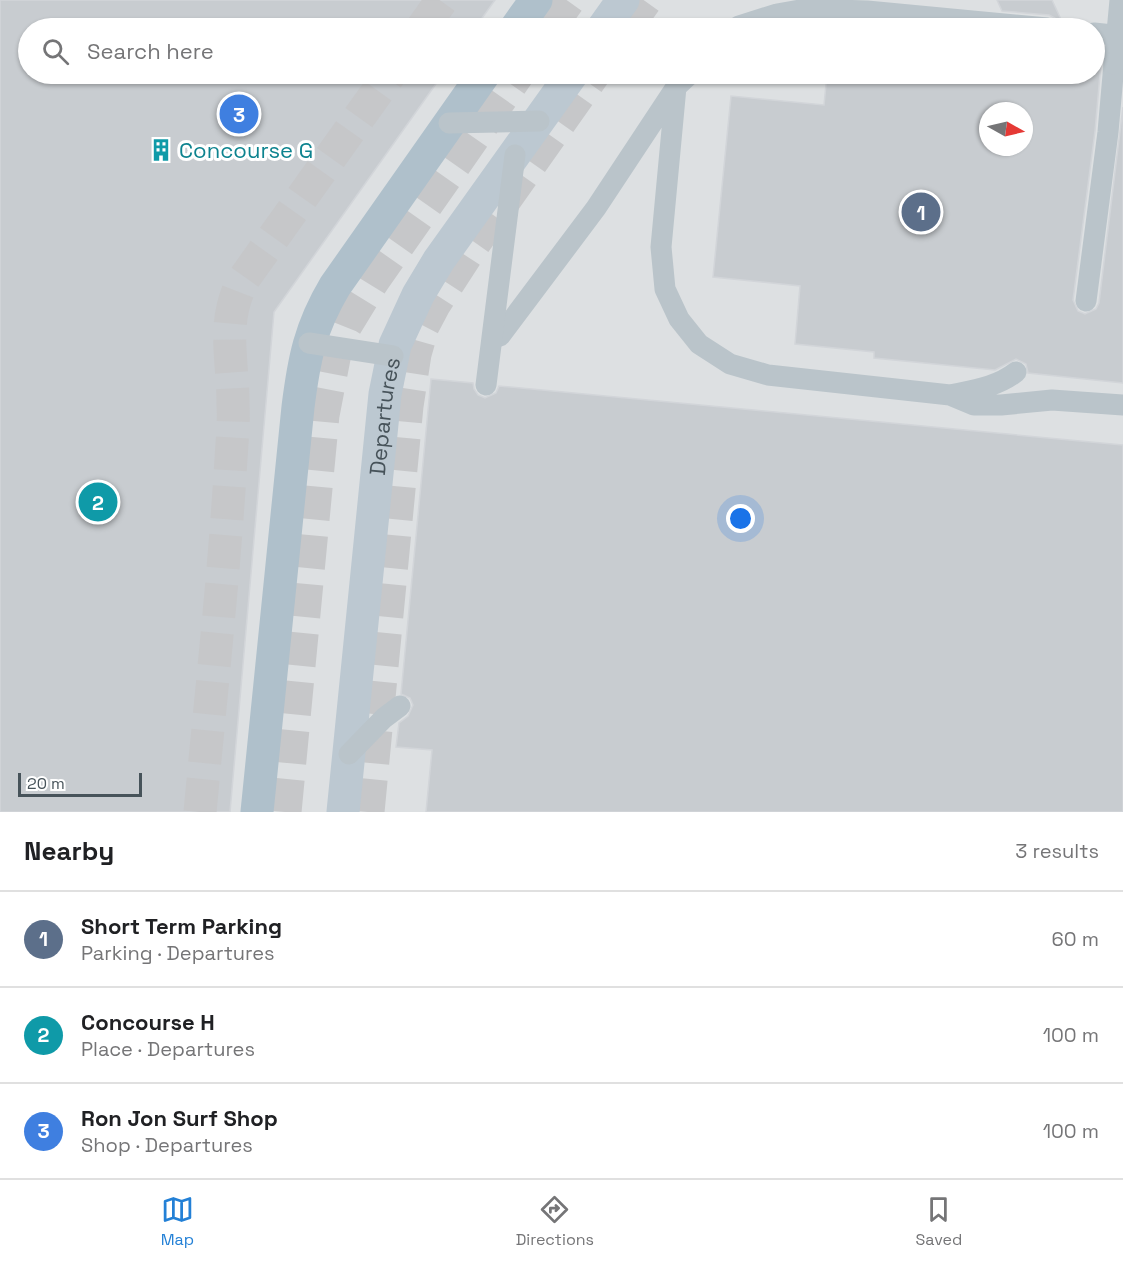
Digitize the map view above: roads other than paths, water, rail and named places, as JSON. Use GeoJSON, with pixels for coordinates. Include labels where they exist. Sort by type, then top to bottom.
{"type":"FeatureCollection","features":[{"type":"Feature","properties":{"kind":"main road"},"geometry":{"type":"LineString","coordinates":[[523,18],[536,0]]}},
{"type":"Feature","properties":{"kind":"main road"},"geometry":{"type":"LineString","coordinates":[[610,18],[623,0]]}},
{"type":"Feature","properties":{"kind":"main road"},"geometry":{"type":"LineString","coordinates":[[256,812],[297,407],[309,343],[321,309],[335,286],[477,84]]}},
{"type":"Feature","properties":{"kind":"main road","name":"Departures"},"geometry":{"type":"LineString","coordinates":[[343,812],[385,394],[393,356],[406,319],[439,260],[565,84]]}},
{"type":"Feature","properties":{"kind":"lane"},"geometry":{"type":"LineString","coordinates":[[1086,301],[1116,133],[1114,64],[1120,0]]}},
{"type":"Feature","properties":{"kind":"lane"},"geometry":{"type":"LineString","coordinates":[[764,18],[806,9],[855,18]]}},
{"type":"Feature","properties":{"kind":"lane"},"geometry":{"type":"LineString","coordinates":[[1105,34],[1123,36]]}},
{"type":"Feature","properties":{"kind":"lane"},"geometry":{"type":"LineString","coordinates":[[500,336],[596,208],[680,84]]}},
{"type":"Feature","properties":{"kind":"lane"},"geometry":{"type":"LineString","coordinates":[[682,84],[661,247],[665,289],[679,319],[699,344],[730,364],[768,375],[950,395],[974,405],[1052,400],[1123,405]]}},
{"type":"Feature","properties":{"kind":"lane"},"geometry":{"type":"LineString","coordinates":[[449,123],[539,121]]}},
{"type":"Feature","properties":{"kind":"lane"},"geometry":{"type":"LineString","coordinates":[[486,385],[515,155]]}},
{"type":"Feature","properties":{"kind":"lane"},"geometry":{"type":"LineString","coordinates":[[309,343],[393,356]]}},
{"type":"Feature","properties":{"kind":"lane"},"geometry":{"type":"LineString","coordinates":[[950,395],[991,387],[1016,372]]}},
{"type":"Feature","properties":{"kind":"lane"},"geometry":{"type":"LineString","coordinates":[[349,754],[384,718],[400,706]]}},
{"type":"Feature","properties":{"kind":"tunnel"},"geometry":{"type":"LineString","coordinates":[[429,18],[442,0]]}},
{"type":"Feature","properties":{"kind":"tunnel"},"geometry":{"type":"LineString","coordinates":[[556,18],[569,0]]}},
{"type":"Feature","properties":{"kind":"tunnel"},"geometry":{"type":"LineString","coordinates":[[633,18],[646,0]]}},
{"type":"Feature","properties":{"kind":"tunnel"},"geometry":{"type":"LineString","coordinates":[[200,812],[228,503],[233,411],[230,341],[232,311],[243,280],[383,84]]}},
{"type":"Feature","properties":{"kind":"tunnel"},"geometry":{"type":"LineString","coordinates":[[285,812],[323,415],[335,353],[346,325],[373,281],[511,84]]}},
{"type":"Feature","properties":{"kind":"tunnel"},"geometry":{"type":"LineString","coordinates":[[368,812],[407,406],[415,354],[423,326],[471,248],[587,84]]}},
{"type":"Feature","properties":{"kind":"place","name":"Ron Jon Surf Shop"},"geometry":{"type":"Point","coordinates":[239,114]}},
{"type":"Feature","properties":{"kind":"place","name":"Concourse G"},"geometry":{"type":"Point","coordinates":[161,150]}},
{"type":"Feature","properties":{"kind":"place","name":"Short Term Parking"},"geometry":{"type":"Point","coordinates":[921,212]}},
{"type":"Feature","properties":{"kind":"place","name":"Concourse H"},"geometry":{"type":"Point","coordinates":[98,502]}}]}
